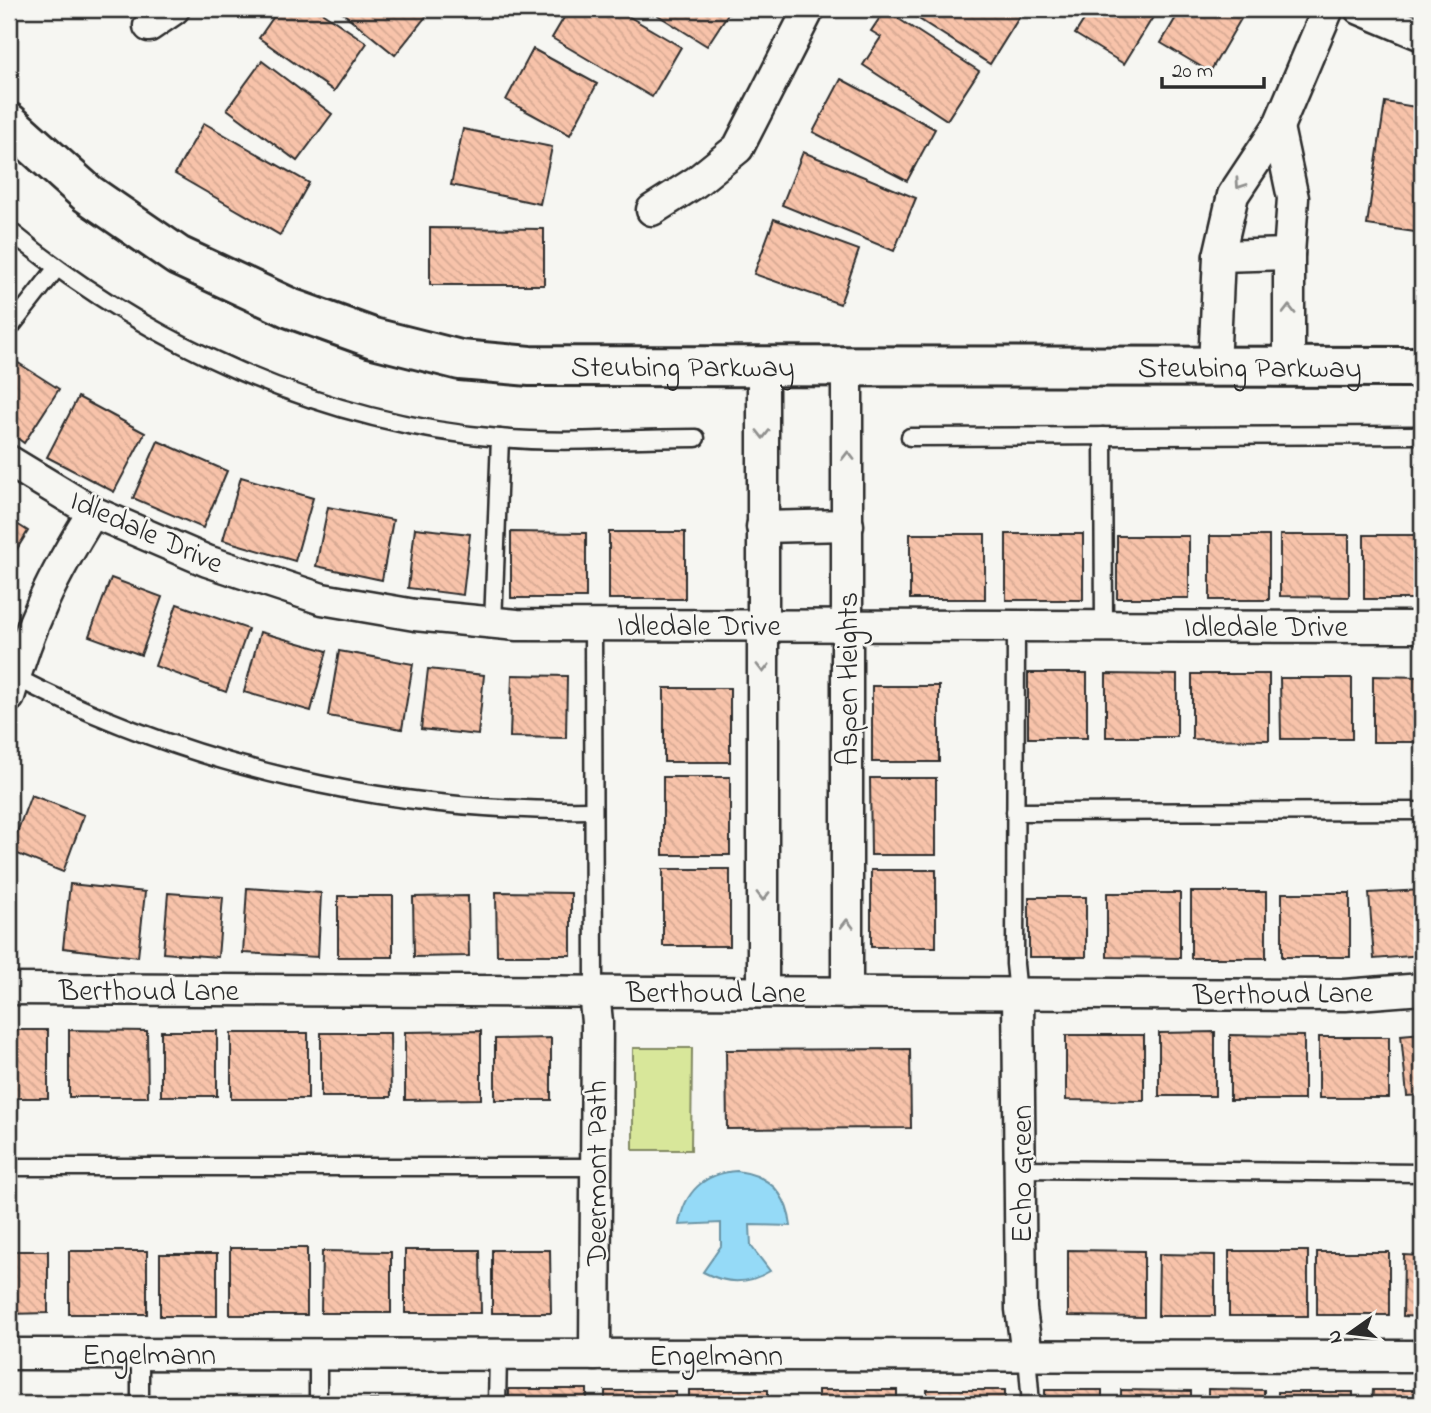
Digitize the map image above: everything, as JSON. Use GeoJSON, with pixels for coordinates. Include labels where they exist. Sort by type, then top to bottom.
{"type":"FeatureCollection","features":[{"type":"Feature","properties":{"kind":"street"},"geometry":{"type":"LineString","coordinates":[[149,26],[174,9]]}},
{"type":"Feature","properties":{"kind":"street"},"geometry":{"type":"LineString","coordinates":[[652,211],[696,182],[738,148],[808,9]]}},
{"type":"Feature","properties":{"kind":"street"},"geometry":{"type":"LineString","coordinates":[[1214,367],[1219,256],[1233,195],[1278,127],[1328,9]]}},
{"type":"Feature","properties":{"kind":"street"},"geometry":{"type":"LineString","coordinates":[[1360,9],[1422,35]]}},
{"type":"Feature","properties":{"kind":"street","name":"Steubing Parkway"},"geometry":{"type":"LineString","coordinates":[[9,123],[88,194],[178,256],[290,308],[373,338],[460,360],[530,366],[1422,367]]}},
{"type":"Feature","properties":{"kind":"street"},"geometry":{"type":"LineString","coordinates":[[1278,127],[1293,198],[1289,254],[1289,365]]}},
{"type":"Feature","properties":{"kind":"street"},"geometry":{"type":"LineString","coordinates":[[1219,256],[1289,254]]}},
{"type":"Feature","properties":{"kind":"street"},"geometry":{"type":"LineString","coordinates":[[763,366],[763,992]]}},
{"type":"Feature","properties":{"kind":"street","name":"Aspen Heights"},"geometry":{"type":"LineString","coordinates":[[847,366],[847,993]]}},
{"type":"Feature","properties":{"kind":"street","name":"Idledale Drive"},"geometry":{"type":"LineString","coordinates":[[9,461],[93,512],[207,561],[322,599],[493,624],[1422,627]]}},
{"type":"Feature","properties":{"kind":"street"},"geometry":{"type":"LineString","coordinates":[[11,682],[26,636],[55,571],[93,512]]}},
{"type":"Feature","properties":{"kind":"street"},"geometry":{"type":"LineString","coordinates":[[762,527],[848,524]]}},
{"type":"Feature","properties":{"kind":"street","name":"Berthoud Lane"},"geometry":{"type":"LineString","coordinates":[[9,989],[1345,995],[1422,989]]}},
{"type":"Feature","properties":{"kind":"street","name":"Deermont Path"},"geometry":{"type":"LineString","coordinates":[[594,992],[597,1022],[595,1355]]}},
{"type":"Feature","properties":{"kind":"street","name":"Echo Green"},"geometry":{"type":"LineString","coordinates":[[1018,994],[1021,1308],[1027,1354]]}},
{"type":"Feature","properties":{"kind":"street","name":"Engelmann"},"geometry":{"type":"LineString","coordinates":[[9,1354],[1422,1356]]}},
{"type":"Feature","properties":{"kind":"lane"},"geometry":{"type":"LineString","coordinates":[[9,230],[56,269],[133,317],[264,383],[384,419],[500,438],[696,438]]}},
{"type":"Feature","properties":{"kind":"lane"},"geometry":{"type":"LineString","coordinates":[[9,329],[56,269]]}},
{"type":"Feature","properties":{"kind":"lane"},"geometry":{"type":"LineString","coordinates":[[910,437],[1422,435]]}},
{"type":"Feature","properties":{"kind":"lane"},"geometry":{"type":"LineString","coordinates":[[1103,436],[1104,626]]}},
{"type":"Feature","properties":{"kind":"lane"},"geometry":{"type":"LineString","coordinates":[[493,624],[500,438]]}},
{"type":"Feature","properties":{"kind":"lane"},"geometry":{"type":"LineString","coordinates":[[593,625],[594,992]]}},
{"type":"Feature","properties":{"kind":"lane"},"geometry":{"type":"LineString","coordinates":[[1016,626],[1018,994]]}},
{"type":"Feature","properties":{"kind":"lane"},"geometry":{"type":"LineString","coordinates":[[11,682],[122,726],[284,777],[374,795],[449,804],[524,811],[592,810]]}},
{"type":"Feature","properties":{"kind":"lane"},"geometry":{"type":"LineString","coordinates":[[1015,812],[1422,810]]}},
{"type":"Feature","properties":{"kind":"lane"},"geometry":{"type":"LineString","coordinates":[[9,1167],[596,1167]]}},
{"type":"Feature","properties":{"kind":"lane"},"geometry":{"type":"LineString","coordinates":[[1020,1169],[1422,1173]]}},
{"type":"Feature","properties":{"kind":"lane"},"geometry":{"type":"LineString","coordinates":[[140,1354],[140,1404]]}},
{"type":"Feature","properties":{"kind":"lane"},"geometry":{"type":"LineString","coordinates":[[1027,1354],[1031,1404]]}},
{"type":"Feature","properties":{"kind":"lane"},"geometry":{"type":"LineString","coordinates":[[318,1355],[318,1404]]}},
{"type":"Feature","properties":{"kind":"lane"},"geometry":{"type":"LineString","coordinates":[[497,1404],[498,1355]]}},
{"type":"Feature","properties":{"kind":"green space"},"geometry":{"type":"Polygon","coordinates":[[[633,1048],[692,1048],[691,1150],[633,1150],[633,1048]]]}},
{"type":"Feature","properties":{"kind":"water"},"geometry":{"type":"Polygon","coordinates":[[[737,1171],[758,1177],[774,1188],[785,1204],[791,1226],[750,1225],[751,1246],[770,1271],[745,1281],[728,1281],[703,1272],[721,1246],[721,1223],[679,1225],[686,1203],[698,1186],[715,1176],[737,1171]]]}},
{"type":"Feature","properties":{"kind":"building"},"geometry":{"type":"Polygon","coordinates":[[[279,9],[317,9],[367,43],[334,91],[259,38],[279,9]]]}},
{"type":"Feature","properties":{"kind":"building"},"geometry":{"type":"Polygon","coordinates":[[[338,9],[429,9],[431,10],[395,55],[338,9]]]}},
{"type":"Feature","properties":{"kind":"building"},"geometry":{"type":"Polygon","coordinates":[[[569,9],[616,9],[681,47],[652,97],[552,38],[569,9]]]}},
{"type":"Feature","properties":{"kind":"building"},"geometry":{"type":"Polygon","coordinates":[[[648,9],[731,9],[707,46],[648,9]]]}},
{"type":"Feature","properties":{"kind":"building"},"geometry":{"type":"Polygon","coordinates":[[[903,9],[1009,9],[1020,16],[990,64],[903,9]]]}},
{"type":"Feature","properties":{"kind":"building"},"geometry":{"type":"Polygon","coordinates":[[[1091,9],[1158,9],[1124,64],[1075,34],[1091,9]]]}},
{"type":"Feature","properties":{"kind":"building"},"geometry":{"type":"Polygon","coordinates":[[[1181,9],[1239,9],[1245,12],[1210,72],[1161,43],[1181,9]]]}},
{"type":"Feature","properties":{"kind":"building"},"geometry":{"type":"Polygon","coordinates":[[[885,10],[979,71],[947,120],[863,65],[881,37],[871,31],[885,10]]]}},
{"type":"Feature","properties":{"kind":"building"},"geometry":{"type":"Polygon","coordinates":[[[533,49],[597,84],[570,135],[506,100],[533,49]]]}},
{"type":"Feature","properties":{"kind":"building"},"geometry":{"type":"Polygon","coordinates":[[[262,61],[332,114],[297,161],[227,109],[262,61]]]}},
{"type":"Feature","properties":{"kind":"building"},"geometry":{"type":"Polygon","coordinates":[[[841,79],[935,129],[907,181],[813,132],[841,79]]]}},
{"type":"Feature","properties":{"kind":"building"},"geometry":{"type":"Polygon","coordinates":[[[1385,102],[1422,108],[1422,233],[1367,225],[1385,102]]]}},
{"type":"Feature","properties":{"kind":"building"},"geometry":{"type":"Polygon","coordinates":[[[204,123],[309,183],[280,235],[175,174],[204,123]]]}},
{"type":"Feature","properties":{"kind":"building"},"geometry":{"type":"Polygon","coordinates":[[[463,129],[552,147],[540,204],[451,185],[463,129]]]}},
{"type":"Feature","properties":{"kind":"building"},"geometry":{"type":"Polygon","coordinates":[[[803,152],[916,198],[894,251],[782,205],[803,152]]]}},
{"type":"Feature","properties":{"kind":"building"},"geometry":{"type":"Polygon","coordinates":[[[774,219],[859,250],[840,304],[754,274],[774,219]]]}},
{"type":"Feature","properties":{"kind":"building"},"geometry":{"type":"Polygon","coordinates":[[[430,228],[544,229],[544,285],[430,285],[430,228]]]}},
{"type":"Feature","properties":{"kind":"building"},"geometry":{"type":"Polygon","coordinates":[[[12,359],[59,389],[24,443],[9,432],[9,364],[12,359]]]}},
{"type":"Feature","properties":{"kind":"building"},"geometry":{"type":"Polygon","coordinates":[[[78,397],[145,433],[114,492],[47,457],[78,397]]]}},
{"type":"Feature","properties":{"kind":"building"},"geometry":{"type":"Polygon","coordinates":[[[158,441],[227,471],[203,528],[133,498],[158,441]]]}},
{"type":"Feature","properties":{"kind":"building"},"geometry":{"type":"Polygon","coordinates":[[[241,477],[313,498],[295,561],[223,540],[241,477]]]}},
{"type":"Feature","properties":{"kind":"building"},"geometry":{"type":"Polygon","coordinates":[[[328,507],[393,520],[382,580],[316,566],[328,507]]]}},
{"type":"Feature","properties":{"kind":"building"},"geometry":{"type":"Polygon","coordinates":[[[9,519],[28,531],[9,562],[9,519]]]}},
{"type":"Feature","properties":{"kind":"building"},"geometry":{"type":"Polygon","coordinates":[[[415,528],[470,534],[463,595],[408,588],[415,528]]]}},
{"type":"Feature","properties":{"kind":"building"},"geometry":{"type":"Polygon","coordinates":[[[511,532],[586,533],[586,598],[511,598],[511,532]]]}},
{"type":"Feature","properties":{"kind":"building"},"geometry":{"type":"Polygon","coordinates":[[[609,532],[685,532],[685,599],[609,599],[609,532]]]}},
{"type":"Feature","properties":{"kind":"building"},"geometry":{"type":"Polygon","coordinates":[[[910,534],[985,534],[985,599],[910,599],[910,534]]]}},
{"type":"Feature","properties":{"kind":"building"},"geometry":{"type":"Polygon","coordinates":[[[1006,534],[1083,534],[1083,600],[1006,600],[1006,534]]]}},
{"type":"Feature","properties":{"kind":"building"},"geometry":{"type":"Polygon","coordinates":[[[1280,535],[1349,535],[1349,597],[1280,596],[1280,535]]]}},
{"type":"Feature","properties":{"kind":"building"},"geometry":{"type":"Polygon","coordinates":[[[1364,535],[1422,535],[1422,599],[1364,599],[1364,535]]]}},
{"type":"Feature","properties":{"kind":"building"},"geometry":{"type":"Polygon","coordinates":[[[1117,536],[1189,536],[1189,598],[1117,598],[1117,536]]]}},
{"type":"Feature","properties":{"kind":"building"},"geometry":{"type":"Polygon","coordinates":[[[1210,536],[1269,536],[1269,600],[1210,600],[1210,536]]]}},
{"type":"Feature","properties":{"kind":"building"},"geometry":{"type":"Polygon","coordinates":[[[111,578],[162,597],[141,655],[89,636],[111,578]]]}},
{"type":"Feature","properties":{"kind":"building"},"geometry":{"type":"Polygon","coordinates":[[[177,604],[248,629],[226,692],[155,666],[177,604]]]}},
{"type":"Feature","properties":{"kind":"building"},"geometry":{"type":"Polygon","coordinates":[[[260,632],[327,651],[311,711],[244,692],[260,632]]]}},
{"type":"Feature","properties":{"kind":"building"},"geometry":{"type":"Polygon","coordinates":[[[339,651],[413,664],[402,729],[328,716],[339,651]]]}},
{"type":"Feature","properties":{"kind":"building"},"geometry":{"type":"Polygon","coordinates":[[[428,669],[484,675],[478,735],[421,729],[428,669]]]}},
{"type":"Feature","properties":{"kind":"building"},"geometry":{"type":"Polygon","coordinates":[[[1028,673],[1087,673],[1087,738],[1028,738],[1028,673]]]}},
{"type":"Feature","properties":{"kind":"building"},"geometry":{"type":"Polygon","coordinates":[[[1106,674],[1177,675],[1177,737],[1106,737],[1106,674]]]}},
{"type":"Feature","properties":{"kind":"building"},"geometry":{"type":"Polygon","coordinates":[[[1192,674],[1269,674],[1269,740],[1192,739],[1192,674]]]}},
{"type":"Feature","properties":{"kind":"building"},"geometry":{"type":"Polygon","coordinates":[[[512,675],[567,676],[566,738],[510,737],[512,675]]]}},
{"type":"Feature","properties":{"kind":"building"},"geometry":{"type":"Polygon","coordinates":[[[1373,676],[1422,677],[1422,742],[1373,742],[1373,676]]]}},
{"type":"Feature","properties":{"kind":"building"},"geometry":{"type":"Polygon","coordinates":[[[1280,678],[1352,678],[1352,739],[1281,739],[1280,678]]]}},
{"type":"Feature","properties":{"kind":"building"},"geometry":{"type":"Polygon","coordinates":[[[872,686],[939,686],[939,762],[872,762],[872,686]]]}},
{"type":"Feature","properties":{"kind":"building"},"geometry":{"type":"Polygon","coordinates":[[[664,688],[730,688],[730,762],[664,762],[664,688]]]}},
{"type":"Feature","properties":{"kind":"building"},"geometry":{"type":"Polygon","coordinates":[[[663,777],[730,777],[730,855],[663,855],[663,777]]]}},
{"type":"Feature","properties":{"kind":"building"},"geometry":{"type":"Polygon","coordinates":[[[870,778],[936,778],[936,855],[871,855],[870,778]]]}},
{"type":"Feature","properties":{"kind":"building"},"geometry":{"type":"Polygon","coordinates":[[[31,795],[84,815],[63,872],[10,851],[31,795]]]}},
{"type":"Feature","properties":{"kind":"building"},"geometry":{"type":"Polygon","coordinates":[[[663,869],[730,869],[730,946],[663,946],[663,869]]]}},
{"type":"Feature","properties":{"kind":"building"},"geometry":{"type":"Polygon","coordinates":[[[871,870],[936,870],[936,947],[871,947],[871,870]]]}},
{"type":"Feature","properties":{"kind":"building"},"geometry":{"type":"Polygon","coordinates":[[[70,884],[145,892],[138,957],[63,948],[70,884]]]}},
{"type":"Feature","properties":{"kind":"building"},"geometry":{"type":"Polygon","coordinates":[[[247,888],[321,893],[318,957],[243,953],[247,888]]]}},
{"type":"Feature","properties":{"kind":"building"},"geometry":{"type":"Polygon","coordinates":[[[1422,890],[1422,955],[1374,959],[1369,893],[1422,890]]]}},
{"type":"Feature","properties":{"kind":"building"},"geometry":{"type":"Polygon","coordinates":[[[496,892],[571,893],[571,955],[497,955],[496,892]]]}},
{"type":"Feature","properties":{"kind":"building"},"geometry":{"type":"Polygon","coordinates":[[[1191,892],[1266,892],[1266,958],[1191,958],[1191,892]]]}},
{"type":"Feature","properties":{"kind":"building"},"geometry":{"type":"Polygon","coordinates":[[[168,893],[223,897],[218,957],[163,953],[168,893]]]}},
{"type":"Feature","properties":{"kind":"building"},"geometry":{"type":"Polygon","coordinates":[[[1107,893],[1180,893],[1180,958],[1107,957],[1107,893]]]}},
{"type":"Feature","properties":{"kind":"building"},"geometry":{"type":"Polygon","coordinates":[[[1282,893],[1350,893],[1350,957],[1282,957],[1282,893]]]}},
{"type":"Feature","properties":{"kind":"building"},"geometry":{"type":"Polygon","coordinates":[[[338,896],[393,896],[393,957],[338,957],[338,896]]]}},
{"type":"Feature","properties":{"kind":"building"},"geometry":{"type":"Polygon","coordinates":[[[468,896],[469,956],[414,957],[413,897],[468,896]]]}},
{"type":"Feature","properties":{"kind":"building"},"geometry":{"type":"Polygon","coordinates":[[[1029,897],[1086,897],[1086,957],[1029,957],[1029,897]]]}},
{"type":"Feature","properties":{"kind":"building"},"geometry":{"type":"Polygon","coordinates":[[[9,1030],[48,1030],[48,1098],[9,1098],[9,1030]]]}},
{"type":"Feature","properties":{"kind":"building"},"geometry":{"type":"Polygon","coordinates":[[[69,1030],[147,1031],[148,1097],[69,1097],[69,1030]]]}},
{"type":"Feature","properties":{"kind":"building"},"geometry":{"type":"Polygon","coordinates":[[[161,1031],[217,1031],[217,1096],[161,1096],[161,1031]]]}},
{"type":"Feature","properties":{"kind":"building"},"geometry":{"type":"Polygon","coordinates":[[[481,1031],[481,1099],[405,1100],[405,1032],[481,1031]]]}},
{"type":"Feature","properties":{"kind":"building"},"geometry":{"type":"Polygon","coordinates":[[[1215,1032],[1215,1096],[1159,1096],[1159,1033],[1215,1032]]]}},
{"type":"Feature","properties":{"kind":"building"},"geometry":{"type":"Polygon","coordinates":[[[231,1033],[308,1033],[308,1099],[231,1099],[231,1033]]]}},
{"type":"Feature","properties":{"kind":"building"},"geometry":{"type":"Polygon","coordinates":[[[321,1033],[390,1033],[391,1097],[321,1097],[321,1033]]]}},
{"type":"Feature","properties":{"kind":"building"},"geometry":{"type":"Polygon","coordinates":[[[1422,1033],[1422,1095],[1407,1096],[1401,1035],[1422,1033]]]}},
{"type":"Feature","properties":{"kind":"building"},"geometry":{"type":"Polygon","coordinates":[[[1066,1035],[1144,1035],[1144,1101],[1066,1100],[1066,1035]]]}},
{"type":"Feature","properties":{"kind":"building"},"geometry":{"type":"Polygon","coordinates":[[[1230,1035],[1304,1036],[1304,1100],[1230,1100],[1230,1035]]]}},
{"type":"Feature","properties":{"kind":"building"},"geometry":{"type":"Polygon","coordinates":[[[1319,1037],[1389,1037],[1389,1098],[1319,1098],[1319,1037]]]}},
{"type":"Feature","properties":{"kind":"building"},"geometry":{"type":"Polygon","coordinates":[[[551,1038],[551,1100],[495,1100],[495,1039],[551,1038]]]}},
{"type":"Feature","properties":{"kind":"building"},"geometry":{"type":"Polygon","coordinates":[[[910,1049],[911,1128],[727,1129],[726,1050],[910,1049]]]}},
{"type":"Feature","properties":{"kind":"building"},"geometry":{"type":"Polygon","coordinates":[[[230,1248],[307,1248],[307,1315],[230,1315],[230,1248]]]}},
{"type":"Feature","properties":{"kind":"building"},"geometry":{"type":"Polygon","coordinates":[[[405,1250],[480,1250],[481,1313],[405,1313],[405,1250]]]}},
{"type":"Feature","properties":{"kind":"building"},"geometry":{"type":"Polygon","coordinates":[[[492,1250],[550,1250],[551,1313],[492,1313],[492,1250]]]}},
{"type":"Feature","properties":{"kind":"building"},"geometry":{"type":"Polygon","coordinates":[[[1068,1250],[1144,1251],[1144,1317],[1068,1316],[1068,1250]]]}},
{"type":"Feature","properties":{"kind":"building"},"geometry":{"type":"Polygon","coordinates":[[[9,1251],[48,1251],[48,1313],[9,1314],[9,1251]]]}},
{"type":"Feature","properties":{"kind":"building"},"geometry":{"type":"Polygon","coordinates":[[[69,1251],[147,1251],[147,1314],[69,1314],[69,1251]]]}},
{"type":"Feature","properties":{"kind":"building"},"geometry":{"type":"Polygon","coordinates":[[[322,1251],[391,1252],[391,1313],[321,1313],[322,1251]]]}},
{"type":"Feature","properties":{"kind":"building"},"geometry":{"type":"Polygon","coordinates":[[[1229,1251],[1308,1251],[1308,1316],[1229,1316],[1229,1251]]]}},
{"type":"Feature","properties":{"kind":"building"},"geometry":{"type":"Polygon","coordinates":[[[1317,1252],[1389,1252],[1389,1315],[1317,1315],[1317,1252]]]}},
{"type":"Feature","properties":{"kind":"building"},"geometry":{"type":"Polygon","coordinates":[[[160,1254],[217,1254],[217,1316],[160,1316],[160,1254]]]}},
{"type":"Feature","properties":{"kind":"building"},"geometry":{"type":"Polygon","coordinates":[[[1159,1254],[1215,1255],[1215,1316],[1158,1316],[1159,1254]]]}},
{"type":"Feature","properties":{"kind":"building"},"geometry":{"type":"Polygon","coordinates":[[[1404,1255],[1422,1256],[1422,1317],[1403,1316],[1404,1255]]]}},
{"type":"Feature","properties":{"kind":"building"},"geometry":{"type":"Polygon","coordinates":[[[509,1389],[587,1389],[587,1404],[509,1404],[509,1389]]]}},
{"type":"Feature","properties":{"kind":"building"},"geometry":{"type":"Polygon","coordinates":[[[1208,1389],[1264,1390],[1264,1404],[1208,1404],[1208,1389]]]}},
{"type":"Feature","properties":{"kind":"building"},"geometry":{"type":"Polygon","coordinates":[[[689,1390],[768,1390],[768,1404],[689,1404],[689,1390]]]}},
{"type":"Feature","properties":{"kind":"building"},"geometry":{"type":"Polygon","coordinates":[[[818,1390],[897,1390],[897,1404],[818,1404],[818,1390]]]}},
{"type":"Feature","properties":{"kind":"building"},"geometry":{"type":"Polygon","coordinates":[[[927,1390],[1005,1390],[1005,1404],[927,1404],[927,1390]]]}},
{"type":"Feature","properties":{"kind":"building"},"geometry":{"type":"Polygon","coordinates":[[[1045,1390],[1102,1390],[1102,1404],[1045,1404],[1045,1390]]]}},
{"type":"Feature","properties":{"kind":"building"},"geometry":{"type":"Polygon","coordinates":[[[1121,1390],[1191,1391],[1191,1404],[1121,1404],[1121,1390]]]}},
{"type":"Feature","properties":{"kind":"building"},"geometry":{"type":"Polygon","coordinates":[[[1373,1390],[1422,1390],[1422,1404],[1372,1404],[1373,1390]]]}},
{"type":"Feature","properties":{"kind":"building"},"geometry":{"type":"Polygon","coordinates":[[[605,1391],[676,1391],[676,1404],[605,1404],[605,1391]]]}},
{"type":"Feature","properties":{"kind":"building"},"geometry":{"type":"Polygon","coordinates":[[[1278,1392],[1353,1392],[1353,1404],[1278,1404],[1278,1392]]]}},
{"type":"Feature","properties":{"kind":"building"},"geometry":{"type":"Polygon","coordinates":[[[211,1400],[276,1400],[276,1404],[211,1404],[211,1400]]]}},
{"type":"Feature","properties":{"kind":"building"},"geometry":{"type":"Polygon","coordinates":[[[351,1400],[416,1400],[416,1404],[351,1404],[351,1400]]]}},
{"type":"Feature","properties":{"kind":"building"},"geometry":{"type":"Polygon","coordinates":[[[9,1401],[56,1401],[56,1404],[9,1404],[9,1401]]]}}]}
